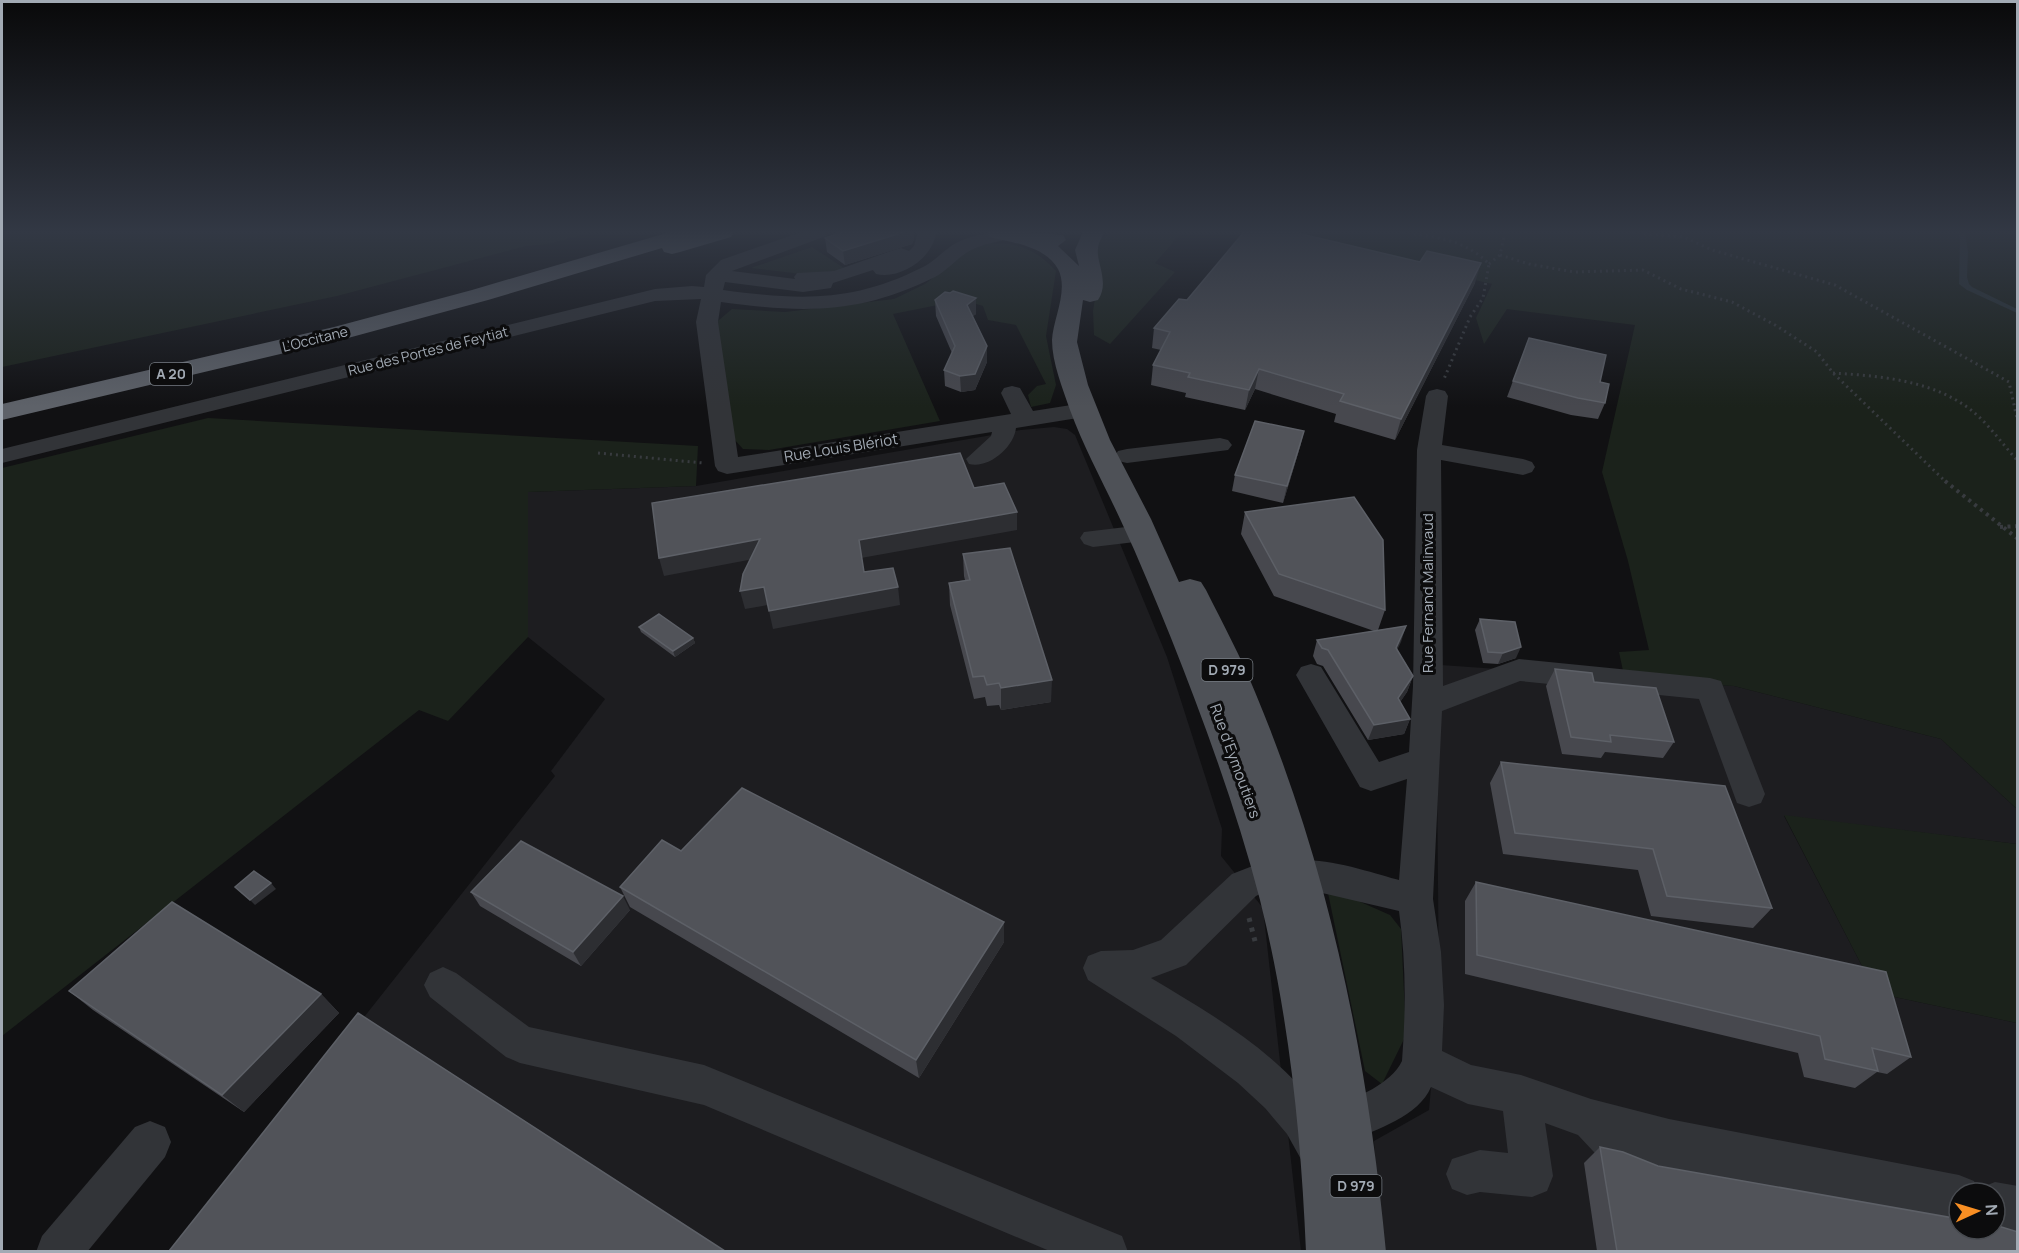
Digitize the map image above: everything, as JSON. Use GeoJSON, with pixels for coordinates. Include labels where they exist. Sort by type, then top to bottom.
{"type":"FeatureCollection","features":[{"type":"Feature","properties":{"kind":"highway","name":"L'Occitane"},"geometry":{"type":"LineString","coordinates":[[2,395],[254,340],[440,290]]}},
{"type":"Feature","properties":{"kind":"highway","name":"L'Occitane"},"geometry":{"type":"LineString","coordinates":[[2,412],[339,333],[494,290]]}},
{"type":"Feature","properties":{"kind":"main road","name":"Rue d'Eymoutiers"},"geometry":{"type":"LineString","coordinates":[[1073,290],[1065,343],[1084,410],[1143,534],[1246,785],[1287,873],[1287,925],[1305,1011],[1326,1166],[1331,1251]]}},
{"type":"Feature","properties":{"kind":"main road","name":"D 979"},"geometry":{"type":"LineString","coordinates":[[1090,290],[1082,337],[1090,377],[1243,703],[1284,819],[1287,873],[1332,1010],[1348,1121],[1361,1251]]}},
{"type":"Feature","properties":{"kind":"street","name":"Rue des Portes de Feytiat"},"geometry":{"type":"LineString","coordinates":[[2,456],[647,296],[680,290]]}},
{"type":"Feature","properties":{"kind":"street"},"geometry":{"type":"LineString","coordinates":[[716,290],[707,322],[727,466]]}},
{"type":"Feature","properties":{"kind":"street","name":"Rue des Portes de Feytiat"},"geometry":{"type":"LineString","coordinates":[[749,290],[782,304],[830,303],[870,296],[884,290]]}},
{"type":"Feature","properties":{"kind":"street"},"geometry":{"type":"LineString","coordinates":[[978,459],[1003,438],[1015,421],[1012,393]]}},
{"type":"Feature","properties":{"kind":"street","name":"Rue Fernand Malinvaud"},"geometry":{"type":"LineString","coordinates":[[1348,1121],[1378,1108],[1399,1094],[1414,1080],[1422,1062],[1425,1005],[1423,952],[1415,899],[1427,705],[1429,450],[1437,396]]}},
{"type":"Feature","properties":{"kind":"street","name":"Rue Louis Blériot"},"geometry":{"type":"LineString","coordinates":[[727,466],[1084,410]]}},
{"type":"Feature","properties":{"kind":"street"},"geometry":{"type":"LineString","coordinates":[[1127,456],[1220,445]]}},
{"type":"Feature","properties":{"kind":"street"},"geometry":{"type":"LineString","coordinates":[[1429,450],[1523,467]]}},
{"type":"Feature","properties":{"kind":"street"},"geometry":{"type":"LineString","coordinates":[[1093,538],[1143,534]]}},
{"type":"Feature","properties":{"kind":"street"},"geometry":{"type":"LineString","coordinates":[[1427,705],[1519,670],[1710,688],[1749,794]]}},
{"type":"Feature","properties":{"kind":"street"},"geometry":{"type":"LineString","coordinates":[[1311,675],[1371,778],[1424,760]]}},
{"type":"Feature","properties":{"kind":"street"},"geometry":{"type":"LineString","coordinates":[[1326,1166],[1314,1139],[1288,1101],[1234,1055],[1155,1001],[1101,968],[1132,967],[1173,953],[1197,933],[1244,885],[1287,873],[1338,880],[1415,899]]}},
{"type":"Feature","properties":{"kind":"street"},"geometry":{"type":"LineString","coordinates":[[443,985],[520,1044],[704,1085],[1106,1251]]}},
{"type":"Feature","properties":{"kind":"street"},"geometry":{"type":"LineString","coordinates":[[1422,1062],[1468,1084],[1521,1095],[1591,1119],[1946,1207]]}},
{"type":"Feature","properties":{"kind":"street"},"geometry":{"type":"LineString","coordinates":[[1467,1174],[1480,1171],[1532,1176],[1521,1095]]}},
{"type":"Feature","properties":{"kind":"street"},"geometry":{"type":"LineString","coordinates":[[1591,1119],[1616,1149],[1638,1160],[1668,1162],[1946,1207]]}},
{"type":"Feature","properties":{"kind":"street"},"geometry":{"type":"LineString","coordinates":[[58,1251],[150,1142]]}},
{"type":"Feature","properties":{"kind":"path"},"geometry":{"type":"LineString","coordinates":[[1437,396],[1470,316],[1483,298],[1484,290]]}},
{"type":"Feature","properties":{"kind":"path"},"geometry":{"type":"LineString","coordinates":[[1687,290],[1732,302],[1817,352],[1833,373],[1949,485],[1999,527],[2018,539]]}},
{"type":"Feature","properties":{"kind":"path"},"geometry":{"type":"LineString","coordinates":[[1845,290],[2009,382],[2018,423]]}},
{"type":"Feature","properties":{"kind":"path"},"geometry":{"type":"LineString","coordinates":[[1833,373],[1873,375],[1941,390],[1972,411],[2018,461]]}},
{"type":"Feature","properties":{"kind":"path"},"geometry":{"type":"LineString","coordinates":[[598,453],[727,466]]}},
{"type":"Feature","properties":{"kind":"path"},"geometry":{"type":"LineString","coordinates":[[1999,527],[2018,526]]}},
{"type":"Feature","properties":{"kind":"shaded area"},"geometry":{"type":"Polygon","coordinates":[[[2,290],[358,290],[337,296],[2,367],[2,290]]]}},
{"type":"Feature","properties":{"kind":"shaded area"},"geometry":{"type":"Polygon","coordinates":[[[912,290],[1053,290],[1046,336],[1056,385],[1050,403],[1031,407],[1028,395],[1037,386],[1046,384],[1016,325],[988,320],[983,306],[963,300],[893,314],[940,421],[769,450],[743,449],[733,438],[713,325],[732,309],[785,312],[894,299],[912,290]]]}},
{"type":"Feature","properties":{"kind":"shaded area"},"geometry":{"type":"Polygon","coordinates":[[[1096,290],[1158,290],[1110,344],[1094,335],[1093,311],[1096,290]]]}},
{"type":"Feature","properties":{"kind":"shaded area"},"geometry":{"type":"Polygon","coordinates":[[[1489,290],[2017,290],[2017,809],[1941,739],[1734,686],[1625,680],[1619,652],[1649,650],[1628,561],[1602,472],[1635,325],[1507,309],[1484,344],[1476,318],[1489,290]]]}},
{"type":"Feature","properties":{"kind":"shaded area"},"geometry":{"type":"Polygon","coordinates":[[[1968,290],[1979,290],[2017,309],[2017,313],[1968,290]]]}},
{"type":"Feature","properties":{"kind":"shaded area"},"geometry":{"type":"Polygon","coordinates":[[[208,418],[698,446],[696,486],[528,492],[528,637],[448,721],[419,710],[2,1036],[2,468],[208,418]]]}},
{"type":"Feature","properties":{"kind":"shaded area"},"geometry":{"type":"Polygon","coordinates":[[[1054,427],[1067,429],[1075,435],[1167,657],[1222,829],[1221,856],[1263,908],[1301,1251],[178,1252],[555,776],[551,771],[605,699],[528,637],[527,492],[696,486],[1021,430],[1054,427]]]}},
{"type":"Feature","properties":{"kind":"shaded area"},"geometry":{"type":"Polygon","coordinates":[[[1441,665],[1734,686],[1941,739],[2017,809],[2017,844],[1784,816],[1876,993],[2017,1023],[2017,1251],[1379,1251],[1374,1141],[1429,1110],[1439,998],[1437,770],[1441,665]]]}},
{"type":"Feature","properties":{"kind":"shaded area"},"geometry":{"type":"Polygon","coordinates":[[[1784,815],[2017,844],[2017,1023],[1876,993],[1784,815]]]}},
{"type":"Feature","properties":{"kind":"shaded area"},"geometry":{"type":"Polygon","coordinates":[[[1328,893],[1347,896],[1390,915],[1401,929],[1406,1035],[1382,1084],[1365,1071],[1328,893]]]}},
{"type":"Feature","properties":{"kind":"building"},"geometry":{"type":"Polygon","coordinates":[[[1195,290],[1467,290],[1401,419],[1340,401],[1344,394],[1259,369],[1249,390],[1188,377],[1190,373],[1153,365],[1170,332],[1154,328],[1179,299],[1187,300],[1195,290]]]}},
{"type":"Feature","properties":{"kind":"building"},"geometry":{"type":"Polygon","coordinates":[[[953,291],[976,298],[967,305],[987,346],[975,374],[960,376],[944,370],[955,346],[935,300],[945,292],[953,291]]]}},
{"type":"Feature","properties":{"kind":"building"},"geometry":{"type":"Polygon","coordinates":[[[1529,338],[1606,355],[1600,382],[1609,384],[1605,403],[1513,381],[1529,338]]]}},
{"type":"Feature","properties":{"kind":"building"},"geometry":{"type":"Polygon","coordinates":[[[1255,421],[1304,431],[1287,486],[1235,475],[1255,421]]]}},
{"type":"Feature","properties":{"kind":"building"},"geometry":{"type":"Polygon","coordinates":[[[960,453],[974,488],[1004,483],[1017,512],[859,540],[864,572],[893,568],[898,587],[769,611],[764,587],[740,591],[743,574],[760,539],[659,558],[652,503],[960,453]]]}},
{"type":"Feature","properties":{"kind":"building"},"geometry":{"type":"Polygon","coordinates":[[[1354,497],[1383,540],[1385,610],[1279,574],[1245,512],[1354,497]]]}},
{"type":"Feature","properties":{"kind":"building"},"geometry":{"type":"Polygon","coordinates":[[[1010,548],[1052,680],[1001,688],[999,683],[987,685],[984,676],[973,677],[949,583],[970,580],[963,554],[1010,548]]]}},
{"type":"Feature","properties":{"kind":"building"},"geometry":{"type":"Polygon","coordinates":[[[659,614],[693,638],[673,651],[639,627],[659,614]]]}},
{"type":"Feature","properties":{"kind":"building"},"geometry":{"type":"Polygon","coordinates":[[[1480,619],[1515,622],[1521,647],[1503,653],[1488,652],[1480,619]]]}},
{"type":"Feature","properties":{"kind":"building"},"geometry":{"type":"Polygon","coordinates":[[[1406,626],[1396,648],[1413,676],[1398,698],[1410,719],[1374,725],[1328,650],[1322,648],[1317,640],[1406,626]]]}},
{"type":"Feature","properties":{"kind":"building"},"geometry":{"type":"Polygon","coordinates":[[[1555,669],[1592,673],[1594,682],[1656,688],[1674,742],[1610,735],[1611,742],[1571,737],[1555,669]]]}},
{"type":"Feature","properties":{"kind":"building"},"geometry":{"type":"Polygon","coordinates":[[[1501,762],[1725,786],[1772,908],[1667,896],[1653,849],[1515,833],[1501,762]]]}},
{"type":"Feature","properties":{"kind":"building"},"geometry":{"type":"Polygon","coordinates":[[[742,788],[1004,922],[916,1060],[620,887],[662,840],[681,851],[742,788]]]}},
{"type":"Feature","properties":{"kind":"building"},"geometry":{"type":"Polygon","coordinates":[[[521,841],[623,896],[573,952],[471,892],[521,841]]]}},
{"type":"Feature","properties":{"kind":"building"},"geometry":{"type":"Polygon","coordinates":[[[254,871],[271,883],[250,900],[235,887],[254,871]]]}},
{"type":"Feature","properties":{"kind":"building"},"geometry":{"type":"Polygon","coordinates":[[[1476,882],[1886,972],[1911,1057],[1872,1048],[1878,1071],[1825,1059],[1820,1036],[1477,955],[1476,882]]]}},
{"type":"Feature","properties":{"kind":"building"},"geometry":{"type":"Polygon","coordinates":[[[172,902],[321,994],[222,1095],[69,991],[172,902]]]}},
{"type":"Feature","properties":{"kind":"building"},"geometry":{"type":"Polygon","coordinates":[[[358,1013],[725,1251],[169,1251],[358,1013]]]}},
{"type":"Feature","properties":{"kind":"building"},"geometry":{"type":"Polygon","coordinates":[[[1600,1147],[1623,1152],[1658,1166],[1947,1217],[1947,1241],[2007,1241],[2007,1229],[2018,1232],[2018,1251],[1617,1251],[1600,1147]]]}}]}
